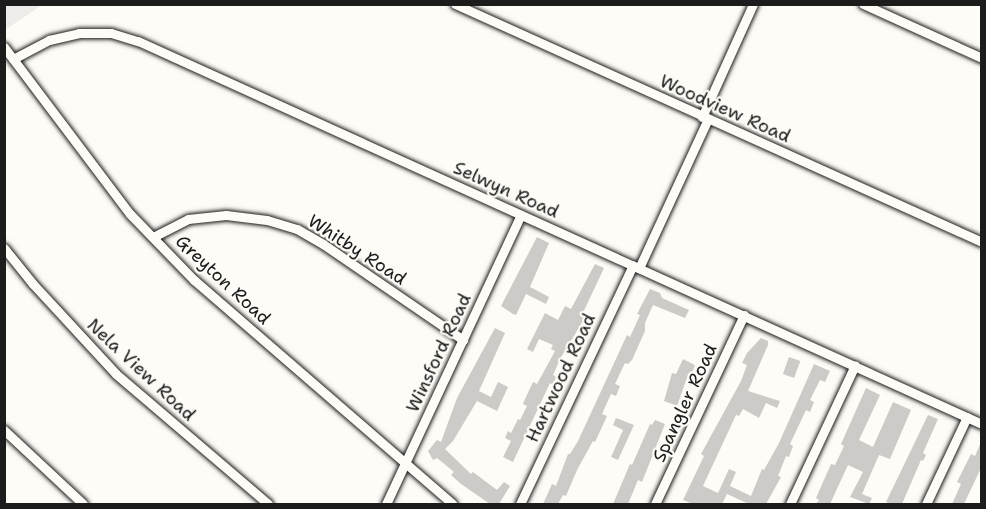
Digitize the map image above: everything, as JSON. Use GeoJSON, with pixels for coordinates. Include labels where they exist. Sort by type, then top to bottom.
{"type":"FeatureCollection","features":[{"type":"Feature","properties":{"kind":"street","name":"Woodview Road"},"geometry":{"type":"LineString","coordinates":[[455,4],[981,243]]}},
{"type":"Feature","properties":{"kind":"street","name":"Hartwood Road"},"geometry":{"type":"LineString","coordinates":[[520,504],[636,267],[705,118],[753,4]]}},
{"type":"Feature","properties":{"kind":"street"},"geometry":{"type":"LineString","coordinates":[[863,4],[981,58]]}},
{"type":"Feature","properties":{"kind":"street","name":"Selwyn Road"},"geometry":{"type":"LineString","coordinates":[[13,59],[31,48],[64,35],[94,32],[125,36],[981,424]]}},
{"type":"Feature","properties":{"kind":"street","name":"Greyton Road"},"geometry":{"type":"LineString","coordinates":[[4,47],[130,214],[194,280],[453,504]]}},
{"type":"Feature","properties":{"kind":"street","name":"Whitby Road"},"geometry":{"type":"LineString","coordinates":[[153,237],[188,219],[226,215],[267,220],[297,229],[323,244],[463,340]]}},
{"type":"Feature","properties":{"kind":"street","name":"Winsford Road"},"geometry":{"type":"LineString","coordinates":[[386,504],[521,215]]}},
{"type":"Feature","properties":{"kind":"street","name":"Nela View Road"},"geometry":{"type":"LineString","coordinates":[[4,248],[33,284],[116,374],[268,504]]}},
{"type":"Feature","properties":{"kind":"street","name":"Spangler Road"},"geometry":{"type":"LineString","coordinates":[[655,504],[744,315]]}},
{"type":"Feature","properties":{"kind":"street"},"geometry":{"type":"LineString","coordinates":[[790,504],[855,365]]}},
{"type":"Feature","properties":{"kind":"street"},"geometry":{"type":"LineString","coordinates":[[926,504],[967,417]]}},
{"type":"Feature","properties":{"kind":"street"},"geometry":{"type":"LineString","coordinates":[[4,430],[83,504]]}},
{"type":"Feature","properties":{"kind":"shaded area"},"geometry":{"type":"Polygon","coordinates":[[[5,4],[42,4],[42,5],[5,30],[5,4]]]}},
{"type":"Feature","properties":{"kind":"building"},"geometry":{"type":"Polygon","coordinates":[[[537,237],[549,243],[530,287],[549,297],[546,304],[526,294],[516,315],[501,306],[537,237]]]}},
{"type":"Feature","properties":{"kind":"building"},"geometry":{"type":"Polygon","coordinates":[[[595,264],[604,268],[582,315],[586,316],[560,359],[553,375],[556,377],[553,385],[550,383],[513,462],[503,457],[511,441],[505,438],[508,431],[511,433],[518,419],[520,420],[527,406],[523,404],[533,382],[537,384],[555,351],[551,349],[553,345],[539,339],[533,352],[527,349],[545,313],[558,320],[565,306],[571,309],[595,264]]]}},
{"type":"Feature","properties":{"kind":"building"},"geometry":{"type":"Polygon","coordinates":[[[650,289],[660,293],[662,298],[689,310],[685,318],[653,305],[645,323],[645,331],[632,360],[628,364],[625,363],[615,384],[620,386],[616,396],[611,394],[602,414],[607,416],[595,442],[593,441],[577,470],[566,496],[563,495],[558,504],[543,504],[552,484],[556,486],[568,454],[578,441],[627,335],[630,337],[640,315],[637,314],[650,289]]]}},
{"type":"Feature","properties":{"kind":"building"},"geometry":{"type":"Polygon","coordinates":[[[495,328],[505,333],[479,391],[491,397],[498,382],[508,387],[497,411],[477,401],[453,441],[445,449],[471,474],[473,472],[497,490],[504,482],[510,486],[499,504],[490,504],[461,484],[451,475],[454,472],[437,458],[433,460],[428,451],[437,440],[441,442],[457,398],[495,328]]]}},
{"type":"Feature","properties":{"kind":"building"},"geometry":{"type":"Polygon","coordinates":[[[761,338],[768,341],[768,345],[748,391],[780,401],[777,408],[766,403],[759,418],[743,409],[739,416],[736,415],[703,486],[718,493],[729,469],[736,472],[730,486],[751,496],[762,469],[764,470],[779,443],[814,364],[830,371],[825,382],[820,380],[810,400],[814,402],[810,412],[806,410],[790,444],[793,446],[778,476],[781,477],[766,504],[749,504],[727,494],[722,504],[693,504],[683,500],[704,456],[701,454],[741,381],[747,365],[742,363],[747,353],[761,338]]]}},
{"type":"Feature","properties":{"kind":"building"},"geometry":{"type":"Polygon","coordinates":[[[789,357],[800,361],[794,378],[783,374],[789,357]]]}},
{"type":"Feature","properties":{"kind":"building"},"geometry":{"type":"Polygon","coordinates":[[[683,359],[695,365],[691,376],[688,375],[677,406],[664,401],[672,373],[676,374],[683,359]]]}},
{"type":"Feature","properties":{"kind":"building"},"geometry":{"type":"Polygon","coordinates":[[[866,388],[880,395],[859,440],[873,447],[893,402],[911,410],[890,459],[879,455],[862,494],[872,498],[869,504],[850,497],[863,472],[848,465],[830,504],[816,504],[819,500],[816,498],[831,464],[835,465],[844,446],[841,444],[866,388]]]}},
{"type":"Feature","properties":{"kind":"building"},"geometry":{"type":"Polygon","coordinates":[[[928,415],[938,419],[923,453],[926,455],[923,461],[921,460],[902,504],[886,502],[928,415]]]}},
{"type":"Feature","properties":{"kind":"building"},"geometry":{"type":"Polygon","coordinates":[[[616,418],[634,425],[618,460],[611,457],[623,430],[613,425],[616,418]]]}},
{"type":"Feature","properties":{"kind":"building"},"geometry":{"type":"Polygon","coordinates":[[[655,420],[665,424],[642,482],[638,480],[628,504],[613,504],[650,424],[652,425],[655,420]]]}},
{"type":"Feature","properties":{"kind":"building"},"geometry":{"type":"Polygon","coordinates":[[[981,442],[981,468],[964,504],[952,504],[961,484],[957,482],[971,454],[975,456],[981,442]]]}}]}
